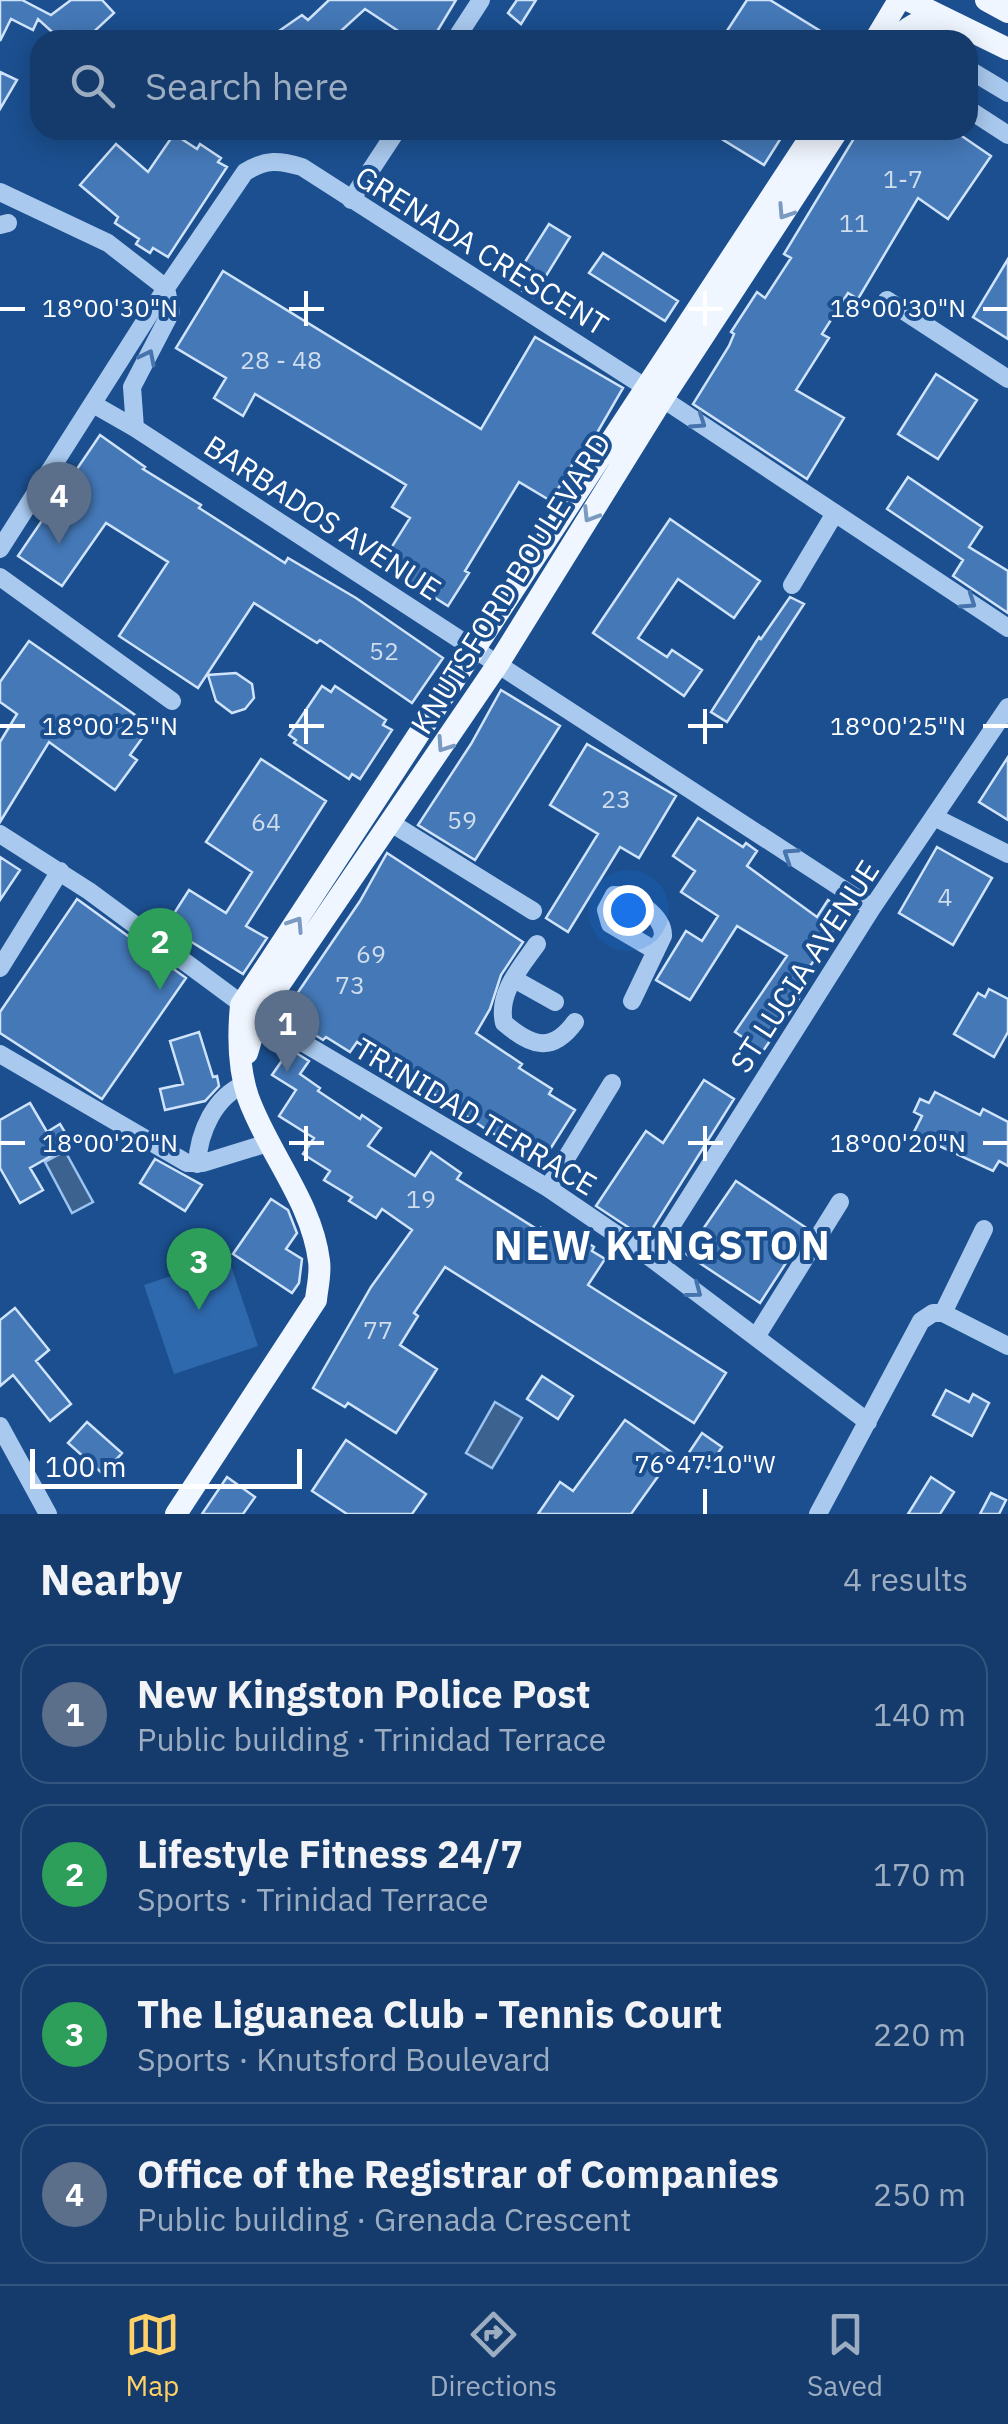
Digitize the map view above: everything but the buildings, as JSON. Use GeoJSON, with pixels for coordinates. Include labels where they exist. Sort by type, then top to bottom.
{"type":"FeatureCollection","features":[{"type":"Feature","properties":{"kind":"main road"},"geometry":{"type":"LineString","coordinates":[[878,0],[884,30]]}},
{"type":"Feature","properties":{"kind":"main road"},"geometry":{"type":"LineString","coordinates":[[986,0],[1008,12]]}},
{"type":"Feature","properties":{"kind":"main road"},"geometry":{"type":"LineString","coordinates":[[891,30],[911,1],[968,30]]}},
{"type":"Feature","properties":{"kind":"main road"},"geometry":{"type":"LineString","coordinates":[[901,30],[926,20],[955,24]]}},
{"type":"Feature","properties":{"kind":"main road"},"geometry":{"type":"LineString","coordinates":[[978,34],[1008,48]]}},
{"type":"Feature","properties":{"kind":"main road","name":"KNUTSFORD BOULEVARD"},"geometry":{"type":"LineString","coordinates":[[249,1010],[391,823],[498,664],[654,392],[809,140]]}},
{"type":"Feature","properties":{"kind":"main road","name":"KNUTSFORD BOULEVARD"},"geometry":{"type":"LineString","coordinates":[[249,1010],[477,650],[831,140]]}},
{"type":"Feature","properties":{"kind":"main road"},"geometry":{"type":"LineString","coordinates":[[176,1514],[316,1300],[320,1264],[310,1221],[268,1142],[244,1078],[238,1051],[249,1010]]}},
{"type":"Feature","properties":{"kind":"street"},"geometry":{"type":"LineString","coordinates":[[461,30],[480,0]]}},
{"type":"Feature","properties":{"kind":"street"},"geometry":{"type":"LineString","coordinates":[[978,75],[1008,94]]}},
{"type":"Feature","properties":{"kind":"street"},"geometry":{"type":"LineString","coordinates":[[978,115],[1008,135]]}},
{"type":"Feature","properties":{"kind":"street"},"geometry":{"type":"LineString","coordinates":[[351,200],[390,140]]}},
{"type":"Feature","properties":{"kind":"street","name":"GRENADA CRESCENT"},"geometry":{"type":"LineString","coordinates":[[0,549],[244,172],[260,162],[279,160],[302,167],[654,392],[1008,628]]}},
{"type":"Feature","properties":{"kind":"street"},"geometry":{"type":"LineString","coordinates":[[0,192],[108,243],[166,288],[171,312],[132,387],[135,428]]}},
{"type":"Feature","properties":{"kind":"street"},"geometry":{"type":"LineString","coordinates":[[887,300],[1008,379]]}},
{"type":"Feature","properties":{"kind":"street","name":"BARBADOS AVENUE"},"geometry":{"type":"LineString","coordinates":[[93,404],[872,908]]}},
{"type":"Feature","properties":{"kind":"street"},"geometry":{"type":"LineString","coordinates":[[792,585],[835,513]]}},
{"type":"Feature","properties":{"kind":"street"},"geometry":{"type":"LineString","coordinates":[[0,577],[172,700]]}},
{"type":"Feature","properties":{"kind":"street","name":"ST LUCIA AVENUE"},"geometry":{"type":"LineString","coordinates":[[651,1258],[872,908],[1008,708]]}},
{"type":"Feature","properties":{"kind":"street"},"geometry":{"type":"LineString","coordinates":[[936,818],[1008,854]]}},
{"type":"Feature","properties":{"kind":"street"},"geometry":{"type":"LineString","coordinates":[[391,823],[533,911]]}},
{"type":"Feature","properties":{"kind":"street","name":"TRINIDAD TERRACE"},"geometry":{"type":"LineString","coordinates":[[0,834],[60,871],[249,1010],[548,1188],[651,1258],[868,1422]]}},
{"type":"Feature","properties":{"kind":"street"},"geometry":{"type":"LineString","coordinates":[[0,968],[60,871]]}},
{"type":"Feature","properties":{"kind":"street"},"geometry":{"type":"LineString","coordinates":[[537,944],[514,978],[501,1011],[504,1023],[534,1042],[549,1044],[562,1040],[574,1022]]}},
{"type":"Feature","properties":{"kind":"street"},"geometry":{"type":"LineString","coordinates":[[632,1001],[656,951]]}},
{"type":"Feature","properties":{"kind":"street"},"geometry":{"type":"LineString","coordinates":[[514,978],[555,1002]]}},
{"type":"Feature","properties":{"kind":"street"},"geometry":{"type":"LineString","coordinates":[[0,1054],[188,1163],[268,1142]]}},
{"type":"Feature","properties":{"kind":"street"},"geometry":{"type":"LineString","coordinates":[[196,1164],[198,1148],[216,1108],[244,1078]]}},
{"type":"Feature","properties":{"kind":"street"},"geometry":{"type":"LineString","coordinates":[[548,1188],[612,1083]]}},
{"type":"Feature","properties":{"kind":"street"},"geometry":{"type":"LineString","coordinates":[[756,1337],[840,1202]]}},
{"type":"Feature","properties":{"kind":"street"},"geometry":{"type":"LineString","coordinates":[[943,1313],[984,1229]]}},
{"type":"Feature","properties":{"kind":"street"},"geometry":{"type":"LineString","coordinates":[[818,1514],[921,1321],[934,1313],[943,1313],[1008,1346]]}},
{"type":"Feature","properties":{"kind":"street"},"geometry":{"type":"LineString","coordinates":[[0,1426],[7,1454],[48,1514]]}},
{"type":"Feature","properties":{"kind":"shaded area"},"geometry":{"type":"Polygon","coordinates":[[[65,1151],[93,1202],[72,1213],[45,1162],[65,1151]]]}},
{"type":"Feature","properties":{"kind":"shaded area"},"geometry":{"type":"Polygon","coordinates":[[[228,1257],[258,1346],[174,1374],[144,1285],[228,1257]]]}},
{"type":"Feature","properties":{"kind":"shaded area"},"geometry":{"type":"Polygon","coordinates":[[[495,1402],[522,1418],[492,1468],[466,1453],[495,1402]]]}},
{"type":"Feature","properties":{"kind":"place","name":"Office of the Registrar of Companies"},"geometry":{"type":"Point","coordinates":[59,544]}},
{"type":"Feature","properties":{"kind":"place","name":"Lifestyle Fitness 24/7"},"geometry":{"type":"Point","coordinates":[160,990]}},
{"type":"Feature","properties":{"kind":"place","name":"New Kingston Police Post"},"geometry":{"type":"Point","coordinates":[287,1072]}},
{"type":"Feature","properties":{"kind":"place","name":"The Liguanea Club - Tennis Court"},"geometry":{"type":"Point","coordinates":[199,1310]}},
{"type":"Feature","properties":{"kind":"district","name":"NEW KINGSTON"},"geometry":{"type":"Point","coordinates":[663,1245]}}]}
